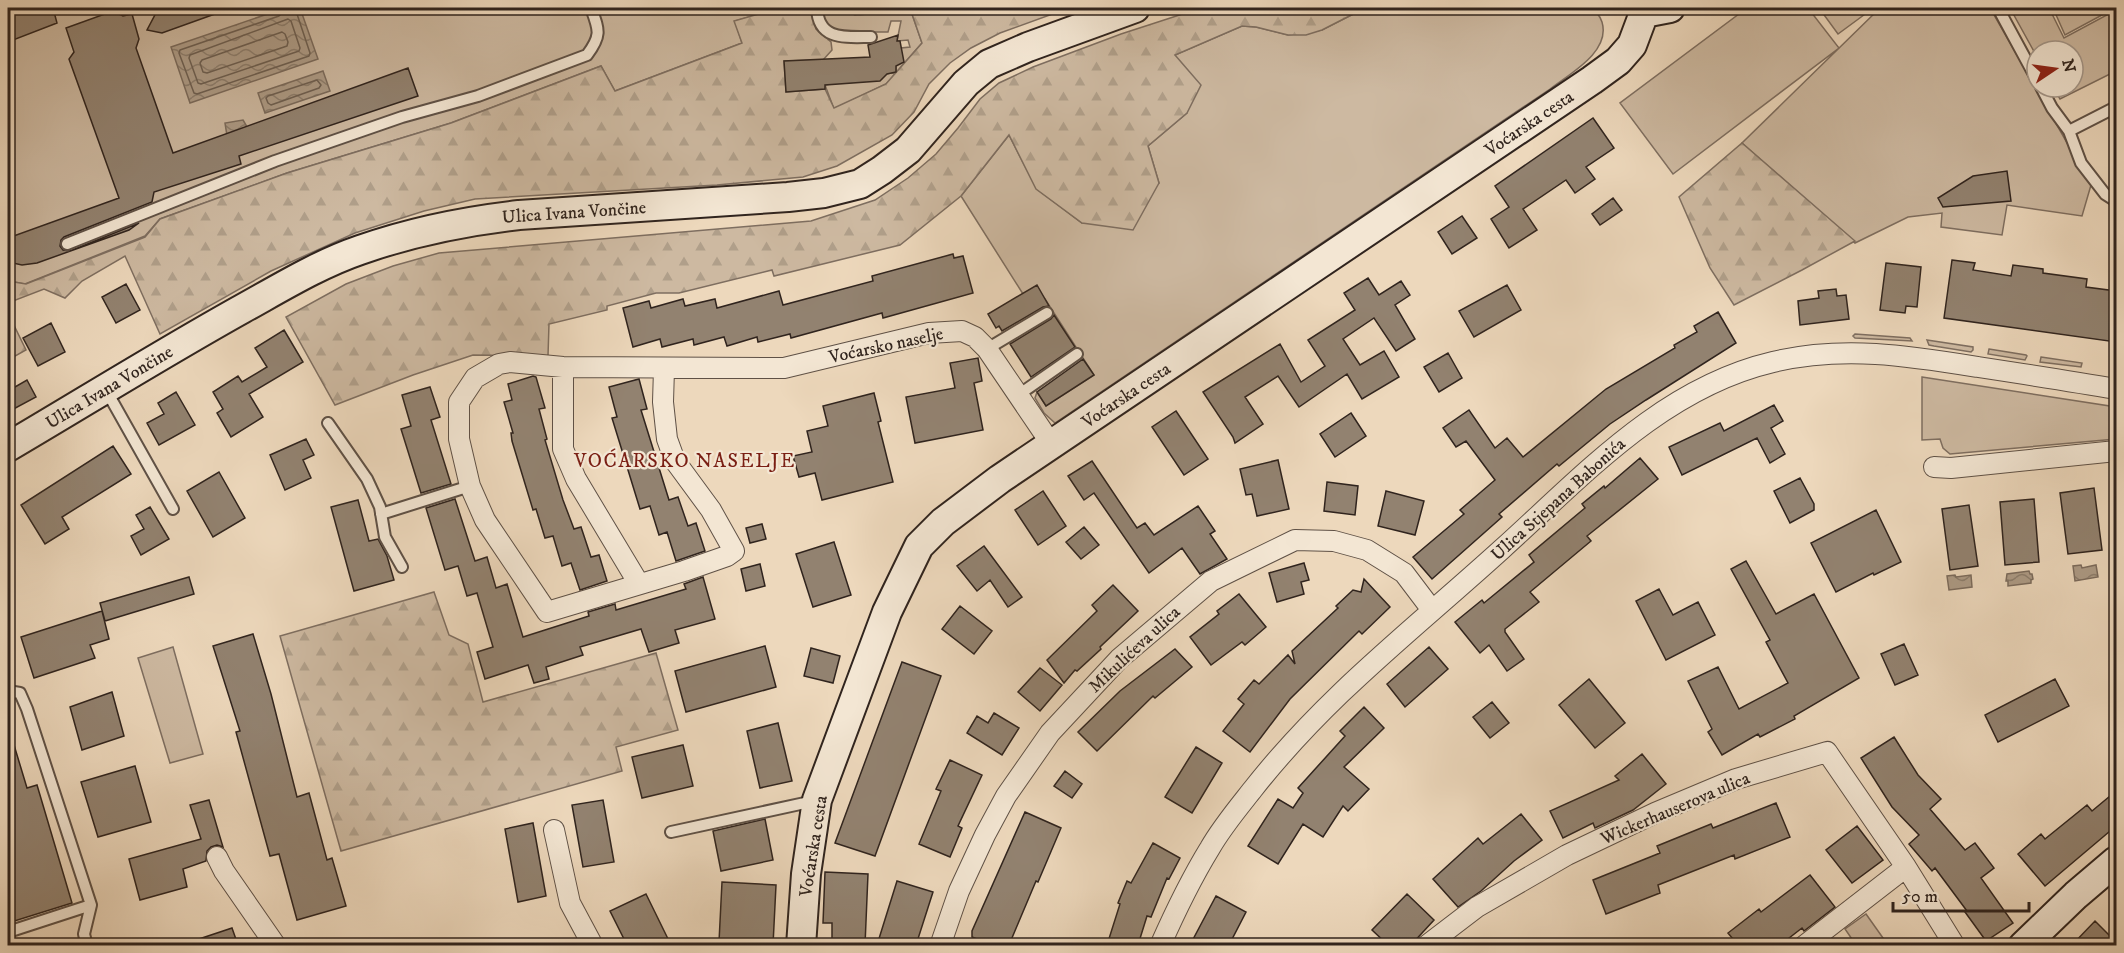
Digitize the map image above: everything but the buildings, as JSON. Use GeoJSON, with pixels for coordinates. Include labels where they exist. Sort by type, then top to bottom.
{"type":"FeatureCollection","features":[{"type":"Feature","properties":{"kind":"street","name":"Ulica Ivana Vončine"},"geometry":{"type":"LineString","coordinates":[[8,447],[207,329],[313,270],[360,250],[424,231],[476,220],[519,215],[788,197],[824,193],[860,184],[908,150],[966,83],[989,64],[1028,47],[1135,8]]}},
{"type":"Feature","properties":{"kind":"street","name":"Voćarska cesta"},"geometry":{"type":"LineString","coordinates":[[801,945],[806,873],[818,800],[887,612],[920,546],[943,522],[966,504],[1618,61],[1632,45],[1650,9]]}},
{"type":"Feature","properties":{"kind":"street","name":"Voćarsko naselje"},"geometry":{"type":"LineString","coordinates":[[664,369],[663,402],[667,439],[675,461],[711,510],[734,551],[727,556],[547,612],[485,520],[470,486],[459,439],[459,402],[475,378],[499,364],[510,362],[563,367],[664,369],[784,368],[929,333],[962,331],[975,337],[987,350],[1052,445]]}},
{"type":"Feature","properties":{"kind":"street","name":"Ulica Stjepana Babonića"},"geometry":{"type":"LineString","coordinates":[[1160,945],[1211,846],[1263,776],[1298,735],[1338,693],[1504,547],[1582,474],[1652,418],[1729,377],[1771,362],[1825,354],[1880,353],[2116,388]]}},
{"type":"Feature","properties":{"kind":"street"},"geometry":{"type":"LineString","coordinates":[[563,367],[563,449],[576,479],[639,584]]}},
{"type":"Feature","properties":{"kind":"street"},"geometry":{"type":"LineString","coordinates":[[1934,467],[1951,468],[2116,451]]}},
{"type":"Feature","properties":{"kind":"street","name":"Mikulićeva ulica"},"geometry":{"type":"LineString","coordinates":[[940,945],[959,891],[985,836],[1006,796],[1050,733],[1119,659],[1211,581],[1295,540],[1334,541],[1367,550],[1388,561],[1404,573],[1432,610]]}},
{"type":"Feature","properties":{"kind":"street","name":"Wickerhauserova ulica"},"geometry":{"type":"LineString","coordinates":[[1426,945],[1477,907],[1577,850],[1655,813],[1736,779],[1827,752],[1906,867],[1955,945]]}},
{"type":"Feature","properties":{"kind":"street"},"geometry":{"type":"LineString","coordinates":[[554,830],[570,903],[593,945]]}},
{"type":"Feature","properties":{"kind":"street"},"geometry":{"type":"LineString","coordinates":[[217,857],[276,945]]}},
{"type":"Feature","properties":{"kind":"street"},"geometry":{"type":"LineString","coordinates":[[2024,945],[2076,895],[2116,861]]}},
{"type":"Feature","properties":{"kind":"street"},"geometry":{"type":"LineString","coordinates":[[1804,945],[1906,867]]}},
{"type":"Feature","properties":{"kind":"lane"},"geometry":{"type":"LineString","coordinates":[[67,244],[275,161],[402,117],[478,96],[587,55],[596,42],[599,32],[591,8]]}},
{"type":"Feature","properties":{"kind":"lane"},"geometry":{"type":"LineString","coordinates":[[816,8],[822,28],[835,36],[871,37]]}},
{"type":"Feature","properties":{"kind":"lane"},"geometry":{"type":"LineString","coordinates":[[1998,8],[2025,58]]}},
{"type":"Feature","properties":{"kind":"lane"},"geometry":{"type":"LineString","coordinates":[[2047,99],[2069,131],[2081,163],[2105,194],[2116,201]]}},
{"type":"Feature","properties":{"kind":"lane"},"geometry":{"type":"LineString","coordinates":[[2069,131],[2116,107]]}},
{"type":"Feature","properties":{"kind":"lane"},"geometry":{"type":"LineString","coordinates":[[987,350],[1047,313]]}},
{"type":"Feature","properties":{"kind":"lane"},"geometry":{"type":"LineString","coordinates":[[1017,396],[1077,354]]}},
{"type":"Feature","properties":{"kind":"lane"},"geometry":{"type":"LineString","coordinates":[[106,390],[173,509]]}},
{"type":"Feature","properties":{"kind":"lane"},"geometry":{"type":"LineString","coordinates":[[328,423],[368,479],[377,498],[385,537],[402,567]]}},
{"type":"Feature","properties":{"kind":"lane"},"geometry":{"type":"LineString","coordinates":[[381,514],[470,486]]}},
{"type":"Feature","properties":{"kind":"lane"},"geometry":{"type":"LineString","coordinates":[[8,692],[20,693],[27,709],[92,905],[84,933],[87,945]]}},
{"type":"Feature","properties":{"kind":"lane"},"geometry":{"type":"LineString","coordinates":[[671,832],[818,800]]}},
{"type":"Feature","properties":{"kind":"lane"},"geometry":{"type":"LineString","coordinates":[[8,932],[92,905]]}},
{"type":"Feature","properties":{"kind":"green space"},"geometry":{"type":"Polygon","coordinates":[[[8,8],[780,8],[735,21],[742,43],[615,91],[601,66],[451,123],[287,173],[160,219],[145,236],[25,284],[8,281],[8,8]]]}},
{"type":"Feature","properties":{"kind":"green space"},"geometry":{"type":"Polygon","coordinates":[[[780,8],[811,8],[816,29],[831,42],[832,50],[823,60],[784,61],[786,92],[825,89],[834,108],[886,84],[922,43],[912,14],[901,8],[1069,8],[1000,33],[971,48],[950,63],[929,84],[914,112],[892,135],[837,166],[803,177],[717,185],[475,199],[424,211],[355,233],[271,271],[160,334],[125,256],[82,281],[65,298],[44,289],[8,303],[8,281],[26,284],[145,237],[160,219],[287,173],[451,123],[601,66],[615,91],[742,43],[734,21],[780,8]]]}},
{"type":"Feature","properties":{"kind":"green space"},"geometry":{"type":"Polygon","coordinates":[[[821,8],[840,8],[855,15],[872,12],[879,8],[901,8],[912,14],[922,43],[886,84],[834,109],[825,85],[896,72],[901,48],[910,47],[908,40],[897,41],[901,21],[891,21],[888,32],[846,31],[828,25],[823,18],[821,8]]]}},
{"type":"Feature","properties":{"kind":"green space"},"geometry":{"type":"Polygon","coordinates":[[[840,8],[879,8],[860,15],[840,8]]]}},
{"type":"Feature","properties":{"kind":"green space"},"geometry":{"type":"Polygon","coordinates":[[[1201,8],[1365,8],[1322,30],[1306,35],[1288,35],[1242,26],[1175,55],[1201,85],[1187,113],[1148,146],[1159,183],[1133,230],[1082,223],[1036,189],[1009,135],[961,196],[900,245],[774,276],[772,270],[679,293],[656,293],[607,306],[607,310],[549,324],[548,356],[473,355],[335,405],[286,317],[346,284],[393,266],[439,253],[811,221],[875,200],[908,178],[936,154],[980,99],[999,83],[1033,67],[1121,34],[1201,8]]]}},
{"type":"Feature","properties":{"kind":"green space"},"geometry":{"type":"Polygon","coordinates":[[[1365,8],[1591,8],[1602,22],[1603,33],[1595,52],[1550,89],[1055,423],[1044,413],[1035,398],[1037,392],[1046,406],[1094,375],[1045,299],[1023,294],[961,196],[1009,135],[1037,189],[1082,223],[1159,183],[1148,146],[1187,113],[1175,55],[1242,26],[1288,35],[1322,30],[1365,8]]]}},
{"type":"Feature","properties":{"kind":"green space"},"geometry":{"type":"Polygon","coordinates":[[[1747,8],[1808,8],[1839,48],[1673,174],[1620,103],[1747,8]]]}},
{"type":"Feature","properties":{"kind":"green space"},"geometry":{"type":"Polygon","coordinates":[[[1819,8],[1871,8],[1872,9],[1838,34],[1819,8]]]}},
{"type":"Feature","properties":{"kind":"green space"},"geometry":{"type":"Polygon","coordinates":[[[1880,8],[1990,8],[2025,69],[2025,99],[2042,99],[2091,185],[2082,216],[2007,205],[2002,235],[1941,227],[1942,213],[1908,217],[1855,243],[1742,143],[1880,8]]]}},
{"type":"Feature","properties":{"kind":"green space"},"geometry":{"type":"Polygon","coordinates":[[[2010,8],[2049,8],[2064,38],[2116,10],[2116,71],[2085,86],[2085,39],[2027,39],[2010,8]]]}},
{"type":"Feature","properties":{"kind":"green space"},"geometry":{"type":"Polygon","coordinates":[[[2053,8],[2115,8],[2065,35],[2053,8]]]}},
{"type":"Feature","properties":{"kind":"green space"},"geometry":{"type":"Polygon","coordinates":[[[1742,143],[1855,241],[1734,305],[1710,268],[1679,197],[1742,143]]]}},
{"type":"Feature","properties":{"kind":"green space"},"geometry":{"type":"Polygon","coordinates":[[[8,313],[26,350],[8,360],[8,313]]]}},
{"type":"Feature","properties":{"kind":"green space"},"geometry":{"type":"Polygon","coordinates":[[[1855,334],[1910,338],[1912,341],[1855,338],[1853,336],[1855,334]]]}},
{"type":"Feature","properties":{"kind":"green space"},"geometry":{"type":"Polygon","coordinates":[[[1927,340],[1973,347],[1973,350],[1971,352],[1929,345],[1927,340]]]}},
{"type":"Feature","properties":{"kind":"green space"},"geometry":{"type":"Polygon","coordinates":[[[1989,349],[2027,356],[2025,360],[1988,354],[1989,349]]]}},
{"type":"Feature","properties":{"kind":"green space"},"geometry":{"type":"Polygon","coordinates":[[[2041,357],[2082,363],[2081,367],[2040,362],[2041,357]]]}},
{"type":"Feature","properties":{"kind":"green space"},"geometry":{"type":"Polygon","coordinates":[[[1922,377],[2116,407],[2116,439],[1950,454],[1943,448],[1940,439],[1922,440],[1922,377]]]}},
{"type":"Feature","properties":{"kind":"green space"},"geometry":{"type":"Polygon","coordinates":[[[434,592],[449,635],[468,644],[483,702],[656,653],[678,730],[616,747],[622,771],[341,851],[280,636],[434,592]]]}},
{"type":"Feature","properties":{"kind":"green space"},"geometry":{"type":"Polygon","coordinates":[[[173,647],[203,754],[170,763],[138,658],[173,647]]]}},
{"type":"Feature","properties":{"kind":"green space"},"geometry":{"type":"Polygon","coordinates":[[[1866,914],[1888,945],[1856,945],[1845,929],[1866,914]]]}},
{"type":"Feature","properties":{"kind":"water"},"geometry":{"type":"Polygon","coordinates":[[[285,8],[300,8],[318,59],[190,103],[171,47],[285,8]]]}},
{"type":"Feature","properties":{"kind":"water"},"geometry":{"type":"Polygon","coordinates":[[[323,71],[330,91],[265,113],[258,93],[323,71]]]}},
{"type":"Feature","properties":{"kind":"water"},"geometry":{"type":"Polygon","coordinates":[[[243,120],[249,136],[228,142],[225,123],[243,120]]]}},
{"type":"Feature","properties":{"kind":"water"},"geometry":{"type":"Polygon","coordinates":[[[2081,565],[2082,568],[2096,565],[2098,577],[2075,581],[2073,566],[2081,565]]]}},
{"type":"Feature","properties":{"kind":"water"},"geometry":{"type":"Polygon","coordinates":[[[2029,571],[2033,579],[2031,583],[2008,586],[2007,574],[2029,571]]]}},
{"type":"Feature","properties":{"kind":"water"},"geometry":{"type":"Polygon","coordinates":[[[1955,575],[1956,577],[1971,575],[1972,587],[1949,590],[1947,576],[1955,575]]]}},
{"type":"Feature","properties":{"kind":"district","name":"VOĆARSKO NASELJE"},"geometry":{"type":"Point","coordinates":[685,460]}}]}
